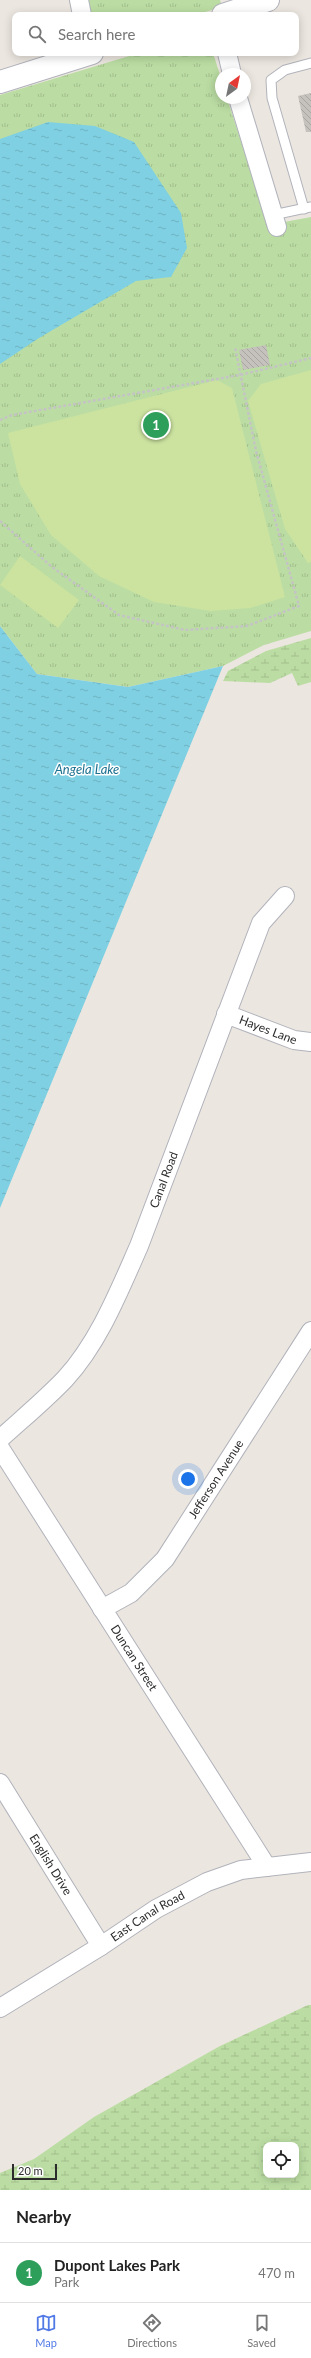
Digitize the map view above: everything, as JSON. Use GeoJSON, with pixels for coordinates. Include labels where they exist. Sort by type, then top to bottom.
{"type":"FeatureCollection","features":[{"type":"Feature","properties":{"kind":"street"},"geometry":{"type":"LineString","coordinates":[[79,0],[81,12]]}},
{"type":"Feature","properties":{"kind":"street"},"geometry":{"type":"LineString","coordinates":[[232,12],[268,0]]}},
{"type":"Feature","properties":{"kind":"street"},"geometry":{"type":"LineString","coordinates":[[0,82],[82,56]]}},
{"type":"Feature","properties":{"kind":"street"},"geometry":{"type":"LineString","coordinates":[[227,56],[230,68]]}},
{"type":"Feature","properties":{"kind":"street"},"geometry":{"type":"LineString","coordinates":[[240,104],[275,221]]}},
{"type":"Feature","properties":{"kind":"street","name":"Canal Road"},"geometry":{"type":"LineString","coordinates":[[0,1439],[66,1378],[93,1340],[116,1298],[139,1246],[261,923],[285,896]]}},
{"type":"Feature","properties":{"kind":"street","name":"Hayes Lane"},"geometry":{"type":"LineString","coordinates":[[226,1014],[294,1040],[311,1042]]}},
{"type":"Feature","properties":{"kind":"street","name":"Jefferson Avenue"},"geometry":{"type":"LineString","coordinates":[[102,1609],[131,1593],[165,1559],[311,1331]]}},
{"type":"Feature","properties":{"kind":"street","name":"Duncan Street"},"geometry":{"type":"LineString","coordinates":[[0,1448],[267,1867]]}},
{"type":"Feature","properties":{"kind":"street","name":"English Drive"},"geometry":{"type":"LineString","coordinates":[[0,1783],[102,1946]]}},
{"type":"Feature","properties":{"kind":"street","name":"East Canal Road"},"geometry":{"type":"LineString","coordinates":[[0,2008],[102,1946],[156,1909],[207,1882],[241,1870],[311,1862]]}},
{"type":"Feature","properties":{"kind":"lane"},"geometry":{"type":"LineString","coordinates":[[275,221],[308,208],[272,98],[271,80],[284,70],[311,64]]}},
{"type":"Feature","properties":{"kind":"path"},"geometry":{"type":"LineString","coordinates":[[0,521],[52,567],[119,615],[186,630],[247,626],[299,606],[256,451],[235,347]]}},
{"type":"Feature","properties":{"kind":"path"},"geometry":{"type":"LineString","coordinates":[[0,420],[12,415],[240,375],[311,358]]}},
{"type":"Feature","properties":{"kind":"green space"},"geometry":{"type":"Polygon","coordinates":[[[87,0],[220,0],[222,7],[205,12],[90,12],[87,0]]]}},
{"type":"Feature","properties":{"kind":"green space"},"geometry":{"type":"Polygon","coordinates":[[[129,56],[214,56],[218,68],[215,68],[215,104],[229,104],[268,225],[311,217],[311,631],[264,645],[223,666],[128,687],[37,674],[0,626],[0,95],[129,56]]]}},
{"type":"Feature","properties":{"kind":"green space"},"geometry":{"type":"Polygon","coordinates":[[[311,370],[311,562],[308,563],[285,529],[248,401],[261,384],[311,370]]]}},
{"type":"Feature","properties":{"kind":"green space"},"geometry":{"type":"Polygon","coordinates":[[[217,380],[232,388],[285,597],[250,608],[211,611],[154,602],[99,576],[51,535],[20,484],[8,433],[217,380]]]}},
{"type":"Feature","properties":{"kind":"green space"},"geometry":{"type":"Polygon","coordinates":[[[20,556],[79,600],[58,628],[0,585],[20,556]]]}},
{"type":"Feature","properties":{"kind":"green space"},"geometry":{"type":"Polygon","coordinates":[[[311,638],[311,682],[298,686],[292,673],[270,683],[223,681],[228,671],[266,651],[311,638]]]}},
{"type":"Feature","properties":{"kind":"green space"},"geometry":{"type":"Polygon","coordinates":[[[308,2005],[311,2005],[311,2190],[0,2190],[0,2173],[34,2159],[94,2117],[220,2046],[308,2005]]]}},
{"type":"Feature","properties":{"kind":"water"},"geometry":{"type":"Polygon","coordinates":[[[48,122],[95,126],[134,142],[181,213],[187,248],[171,277],[136,281],[39,338],[0,364],[0,139],[48,122]]]}},
{"type":"Feature","properties":{"kind":"water","name":"Angela Lake"},"geometry":{"type":"Polygon","coordinates":[[[0,626],[37,674],[128,687],[223,666],[0,1208],[0,626]]]}},
{"type":"Feature","properties":{"kind":"building"},"geometry":{"type":"Polygon","coordinates":[[[311,93],[311,132],[306,132],[298,96],[311,93]]]}},
{"type":"Feature","properties":{"kind":"building"},"geometry":{"type":"Polygon","coordinates":[[[266,345],[270,365],[243,370],[239,350],[266,345]]]}},
{"type":"Feature","properties":{"kind":"place","name":"Dupont Lakes Park"},"geometry":{"type":"Point","coordinates":[156,425]}}]}
